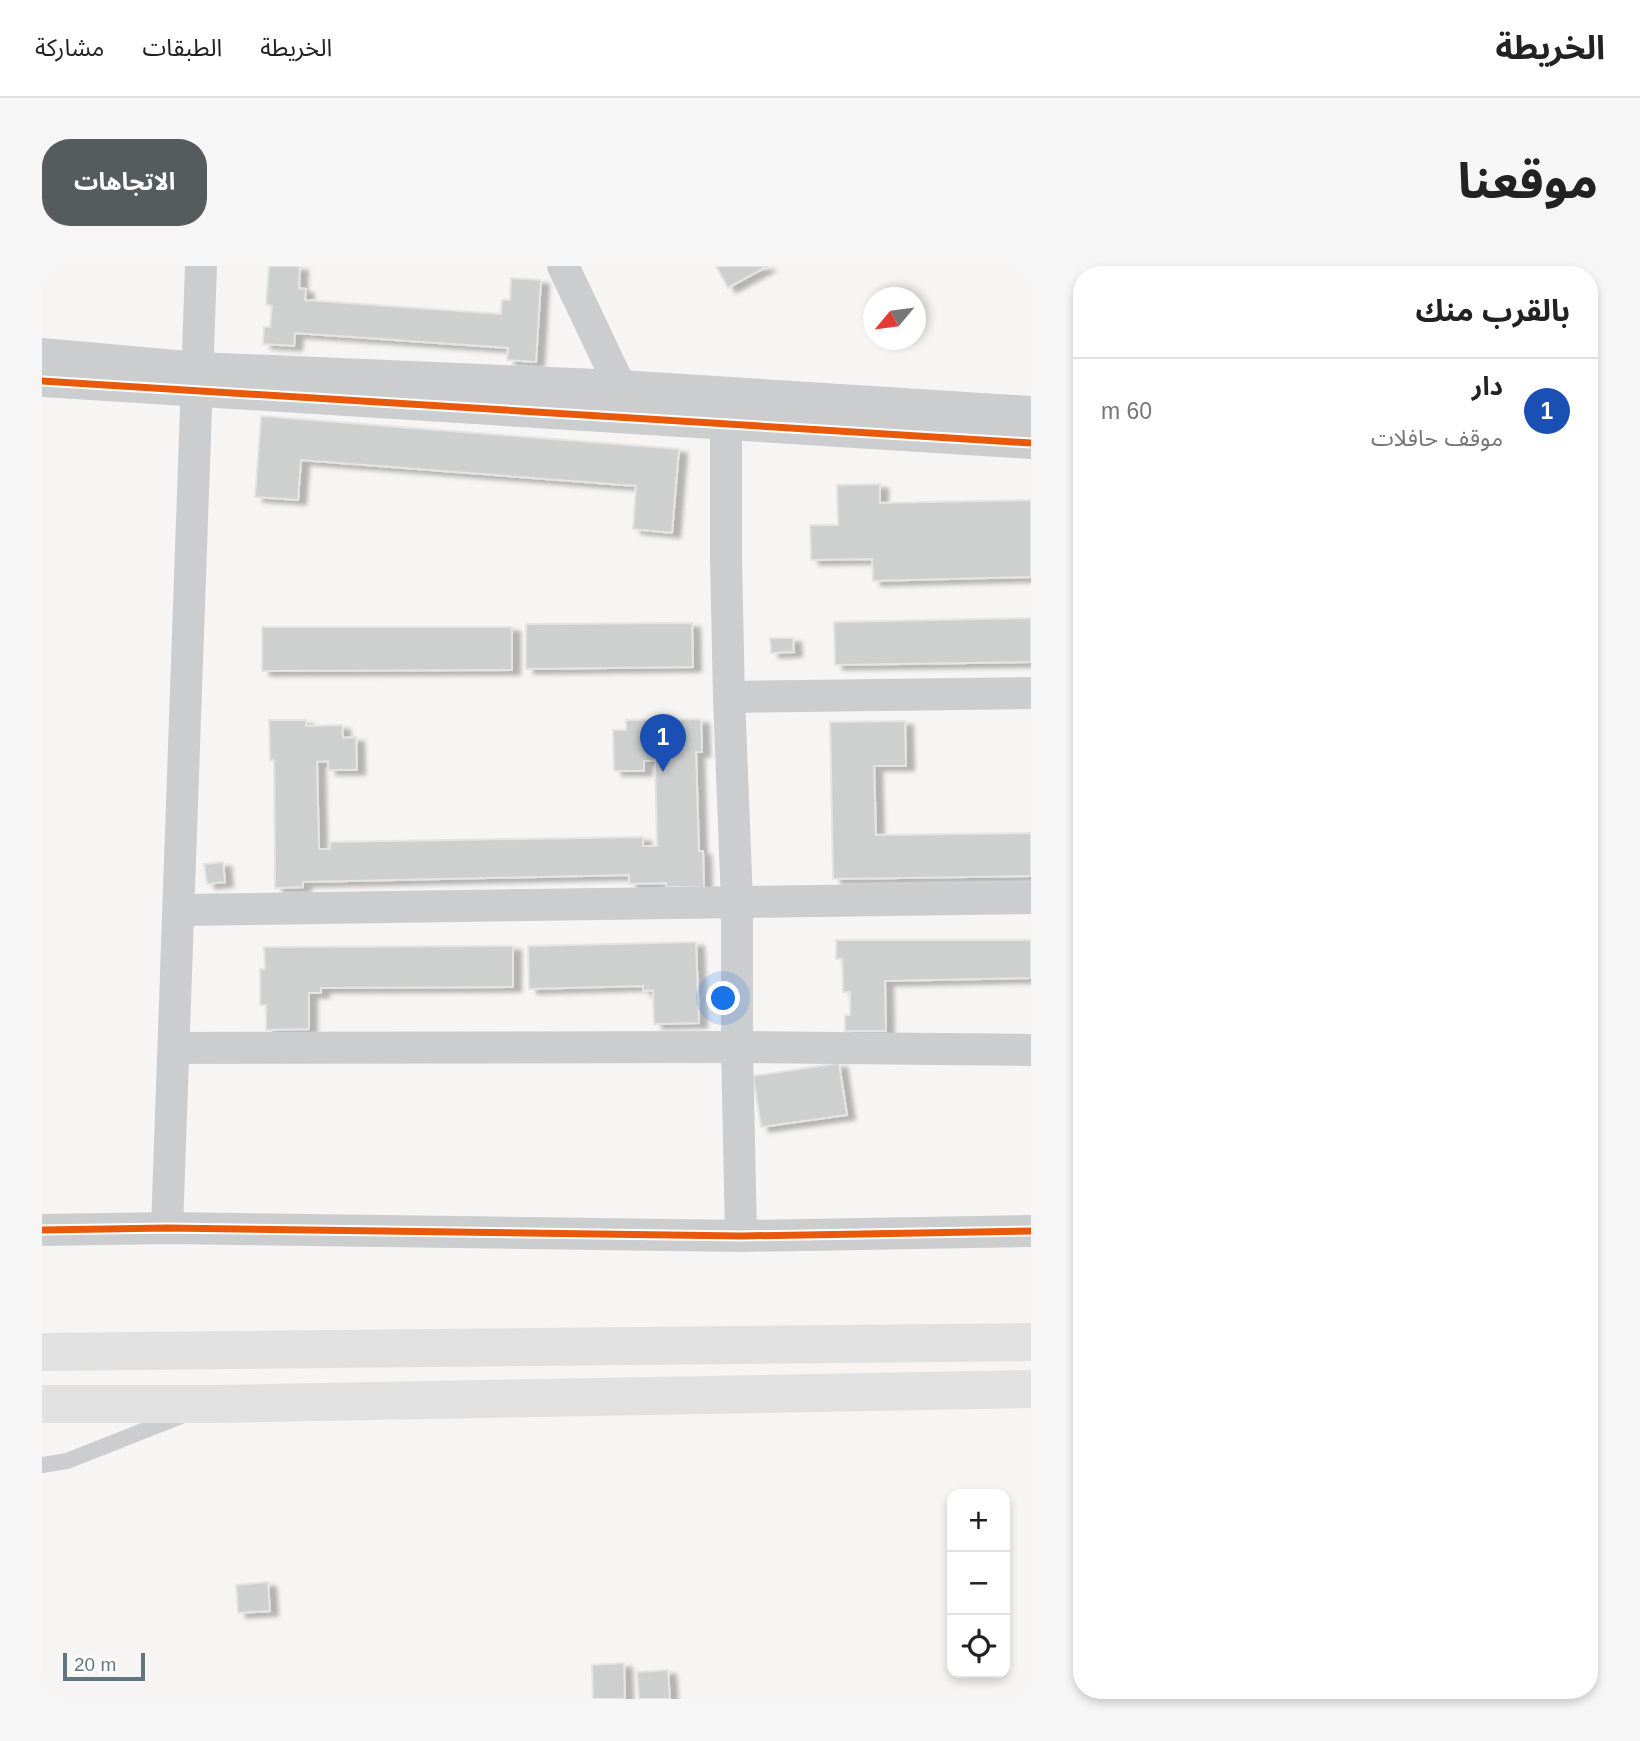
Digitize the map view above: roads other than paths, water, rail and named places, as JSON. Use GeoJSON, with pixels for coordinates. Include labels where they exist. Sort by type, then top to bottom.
{"type":"FeatureCollection","features":[{"type":"Feature","properties":{"kind":"highway"},"geometry":{"type":"LineString","coordinates":[[42,1352],[1031,1342]]}},
{"type":"Feature","properties":{"kind":"highway"},"geometry":{"type":"LineString","coordinates":[[42,1404],[214,1404],[1031,1389]]}},
{"type":"Feature","properties":{"kind":"street"},"geometry":{"type":"LineString","coordinates":[[167,1228],[201,266]]}},
{"type":"Feature","properties":{"kind":"street"},"geometry":{"type":"LineString","coordinates":[[563,266],[620,386]]}},
{"type":"Feature","properties":{"kind":"street"},"geometry":{"type":"LineString","coordinates":[[42,354],[198,379],[726,425],[1031,443]]}},
{"type":"Feature","properties":{"kind":"street"},"geometry":{"type":"LineString","coordinates":[[42,381],[198,379],[620,386],[1031,412]]}},
{"type":"Feature","properties":{"kind":"street"},"geometry":{"type":"LineString","coordinates":[[726,393],[729,697],[737,902],[741,1236]]}},
{"type":"Feature","properties":{"kind":"street"},"geometry":{"type":"LineString","coordinates":[[729,697],[1031,693]]}},
{"type":"Feature","properties":{"kind":"street"},"geometry":{"type":"LineString","coordinates":[[179,909],[1031,898]]}},
{"type":"Feature","properties":{"kind":"street"},"geometry":{"type":"LineString","coordinates":[[174,1048],[737,1047],[1031,1050]]}},
{"type":"Feature","properties":{"kind":"street"},"geometry":{"type":"LineString","coordinates":[[42,1230],[167,1228],[741,1236],[1031,1231]]}},
{"type":"Feature","properties":{"kind":"lane"},"geometry":{"type":"LineString","coordinates":[[42,1465],[67,1461],[214,1404]]}},
{"type":"Feature","properties":{"kind":"place","name":"دار"},"geometry":{"type":"Point","coordinates":[663,772]}}]}
